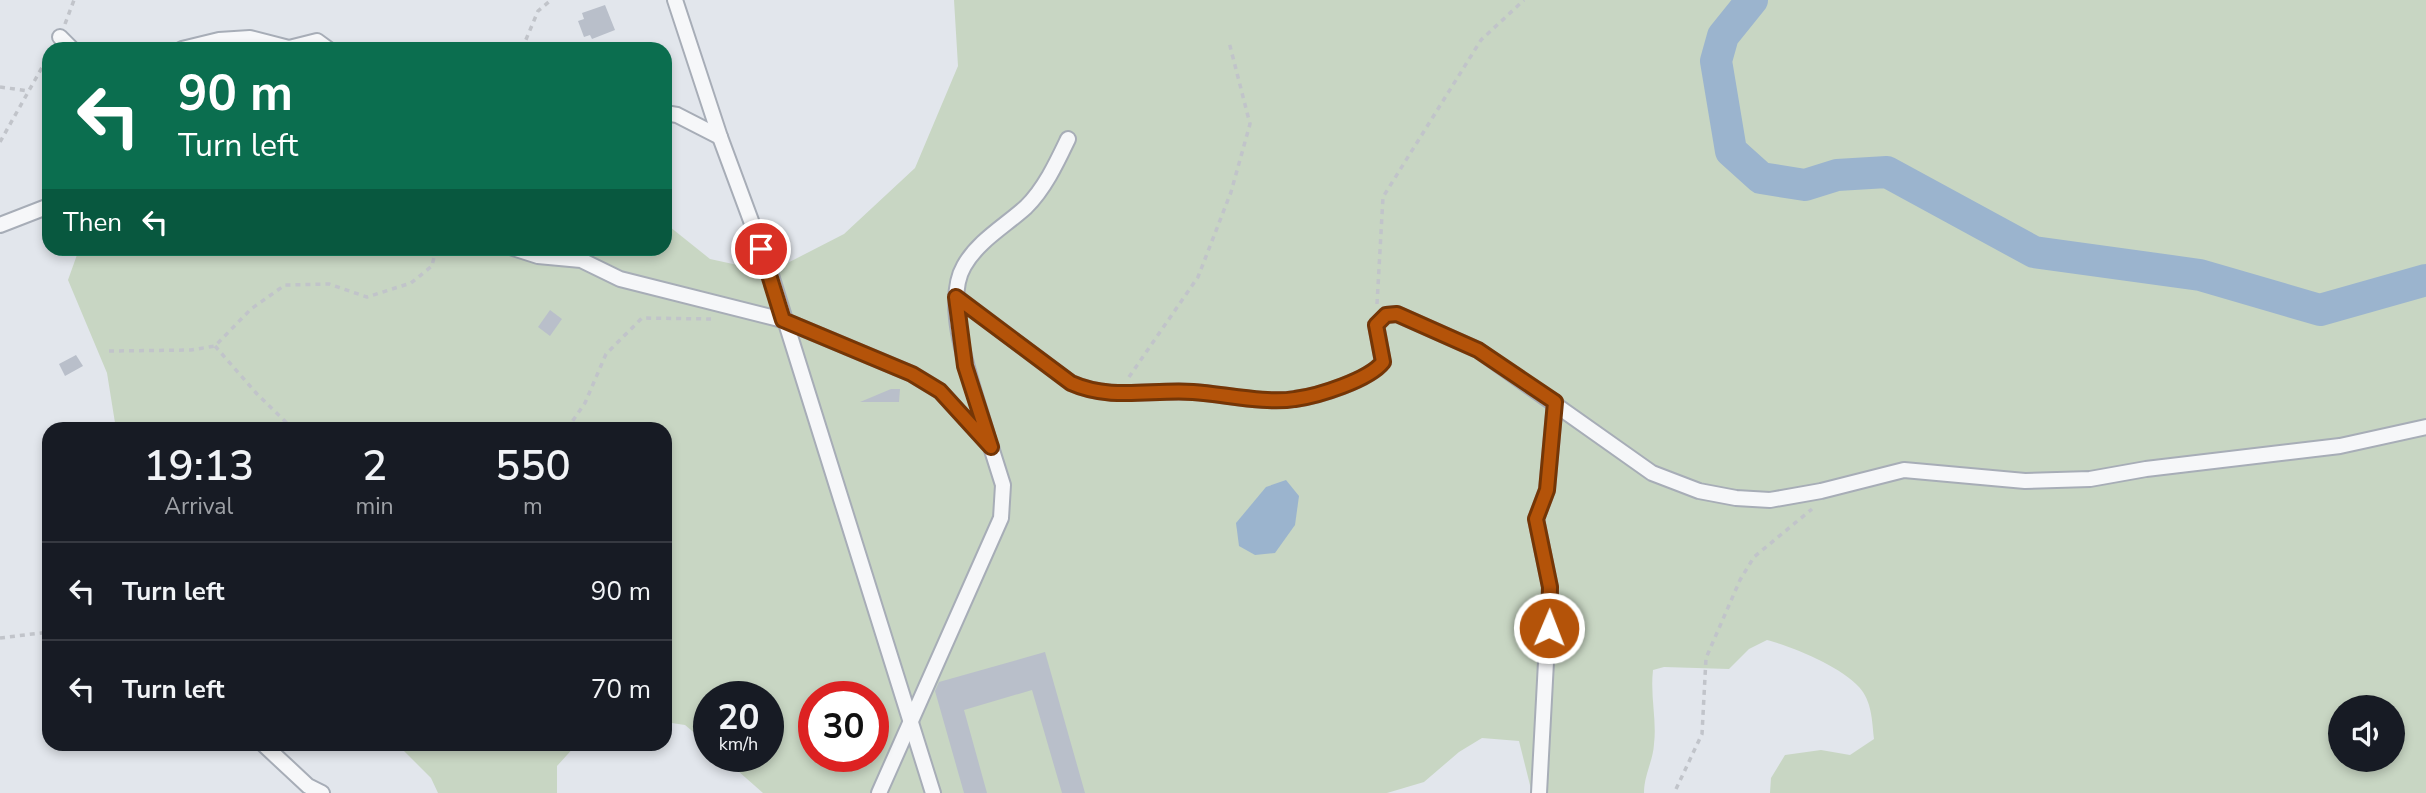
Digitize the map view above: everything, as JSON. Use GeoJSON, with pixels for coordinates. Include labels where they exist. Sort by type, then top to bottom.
{"type":"FeatureCollection","features":[{"type":"Feature","properties":{"kind":"street"},"geometry":{"type":"LineString","coordinates":[[675,0],[720,137],[770,272],[933,793]]}},
{"type":"Feature","properties":{"kind":"street"},"geometry":{"type":"LineString","coordinates":[[60,37],[65,42]]}},
{"type":"Feature","properties":{"kind":"street"},"geometry":{"type":"LineString","coordinates":[[211,42],[250,38],[266,42]]}},
{"type":"Feature","properties":{"kind":"street"},"geometry":{"type":"LineString","coordinates":[[672,114],[720,137]]}},
{"type":"Feature","properties":{"kind":"street"},"geometry":{"type":"LineString","coordinates":[[879,793],[1001,518],[1003,485],[965,366],[956,297],[962,267],[984,242],[1028,205],[1051,174],[1068,139]]}},
{"type":"Feature","properties":{"kind":"street"},"geometry":{"type":"LineString","coordinates":[[0,225],[42,209]]}},
{"type":"Feature","properties":{"kind":"street"},"geometry":{"type":"LineString","coordinates":[[538,256],[581,260],[620,279],[783,320],[912,374],[931,385],[968,419],[991,447]]}},
{"type":"Feature","properties":{"kind":"street"},"geometry":{"type":"LineString","coordinates":[[956,297],[1071,383],[1087,390],[1117,394],[1189,391],[1293,400],[1329,390],[1378,369],[1383,362],[1376,325],[1386,315],[1397,314],[1478,350],[1652,473],[1699,491],[1770,500],[1821,491],[1904,470],[2025,481],[2090,479],[2146,469],[2340,446],[2426,427]]}},
{"type":"Feature","properties":{"kind":"street"},"geometry":{"type":"LineString","coordinates":[[1539,793],[1550,587],[1536,519],[1547,490],[1555,402]]}},
{"type":"Feature","properties":{"kind":"street"},"geometry":{"type":"LineString","coordinates":[[270,751],[308,786],[322,793]]}},
{"type":"Feature","properties":{"kind":"path"},"geometry":{"type":"LineString","coordinates":[[525,42],[538,11],[551,0]]}},
{"type":"Feature","properties":{"kind":"path"},"geometry":{"type":"LineString","coordinates":[[1376,325],[1383,197],[1480,40],[1524,0]]}},
{"type":"Feature","properties":{"kind":"path"},"geometry":{"type":"LineString","coordinates":[[1117,394],[1198,277],[1231,192],[1250,124],[1230,41]]}},
{"type":"Feature","properties":{"kind":"path"},"geometry":{"type":"LineString","coordinates":[[0,142],[42,68]]}},
{"type":"Feature","properties":{"kind":"path"},"geometry":{"type":"LineString","coordinates":[[0,88],[29,91]]}},
{"type":"Feature","properties":{"kind":"path"},"geometry":{"type":"LineString","coordinates":[[109,351],[191,350],[215,346],[251,309],[285,285],[329,284],[367,297],[411,284],[432,266],[434,256]]}},
{"type":"Feature","properties":{"kind":"path"},"geometry":{"type":"LineString","coordinates":[[571,422],[585,403],[606,355],[642,318],[719,319]]}},
{"type":"Feature","properties":{"kind":"path"},"geometry":{"type":"LineString","coordinates":[[215,346],[286,422]]}},
{"type":"Feature","properties":{"kind":"path"},"geometry":{"type":"LineString","coordinates":[[1676,789],[1702,734],[1706,658],[1740,580],[1754,557],[1811,509],[1821,491]]}},
{"type":"Feature","properties":{"kind":"path"},"geometry":{"type":"LineString","coordinates":[[0,638],[42,633]]}},
{"type":"Feature","properties":{"kind":"green space"},"geometry":{"type":"Polygon","coordinates":[[[954,0],[2426,0],[2426,793],[1770,793],[1771,778],[1785,755],[1821,750],[1850,755],[1874,739],[1867,698],[1859,687],[1841,672],[1816,659],[1767,640],[1749,649],[1729,669],[1664,667],[1653,670],[1655,735],[1644,793],[1532,793],[1519,741],[1482,738],[1459,752],[1424,782],[1387,793],[763,793],[739,772],[784,772],[784,681],[693,681],[693,732],[685,725],[672,723],[672,422],[115,422],[107,373],[68,280],[77,256],[672,256],[672,229],[710,259],[770,272],[844,234],[915,168],[958,66],[954,0]]]}},
{"type":"Feature","properties":{"kind":"green space"},"geometry":{"type":"Polygon","coordinates":[[[404,751],[571,751],[557,766],[557,793],[438,793],[431,778],[404,751]]]}},
{"type":"Feature","properties":{"kind":"water"},"geometry":{"type":"Polygon","coordinates":[[[1286,480],[1299,496],[1295,525],[1275,553],[1255,555],[1239,546],[1236,523],[1266,487],[1286,480]]]}},
{"type":"Feature","properties":{"kind":"building"},"geometry":{"type":"Polygon","coordinates":[[[605,5],[615,30],[592,39],[590,35],[584,37],[578,21],[584,19],[582,13],[605,5]]]}},
{"type":"Feature","properties":{"kind":"building"},"geometry":{"type":"Polygon","coordinates":[[[550,310],[562,319],[550,336],[538,327],[550,310]]]}},
{"type":"Feature","properties":{"kind":"building"},"geometry":{"type":"Polygon","coordinates":[[[76,355],[83,366],[65,376],[59,364],[76,355]]]}},
{"type":"Feature","properties":{"kind":"building"},"geometry":{"type":"Polygon","coordinates":[[[891,389],[900,389],[899,402],[860,402],[891,389]]]}},
{"type":"Feature","properties":{"kind":"building"},"geometry":{"type":"Polygon","coordinates":[[[1045,652],[1085,793],[1062,793],[1032,690],[964,710],[987,793],[964,793],[935,691],[939,682],[1045,652]]]}},
{"type":"Feature","properties":{"kind":"waterway"},"geometry":{"type":"LineString","coordinates":[[1752,0],[1723,36],[1716,61],[1731,151],[1761,178],[1805,185],[1837,175],[1887,172],[2034,252],[2200,275],[2320,310],[2426,280]]}},
{"type":"Feature","properties":{"kind":"route"},"geometry":{"type":"LineString","coordinates":[[761,249],[783,320],[912,374],[940,391],[991,447],[965,366],[956,297],[1071,383],[1087,390],[1117,394],[1189,391],[1293,400],[1329,390],[1378,369],[1383,362],[1376,325],[1380,318],[1386,315],[1397,314],[1478,350],[1555,402],[1547,490],[1536,519],[1550,587],[1549,628]]}}]}
